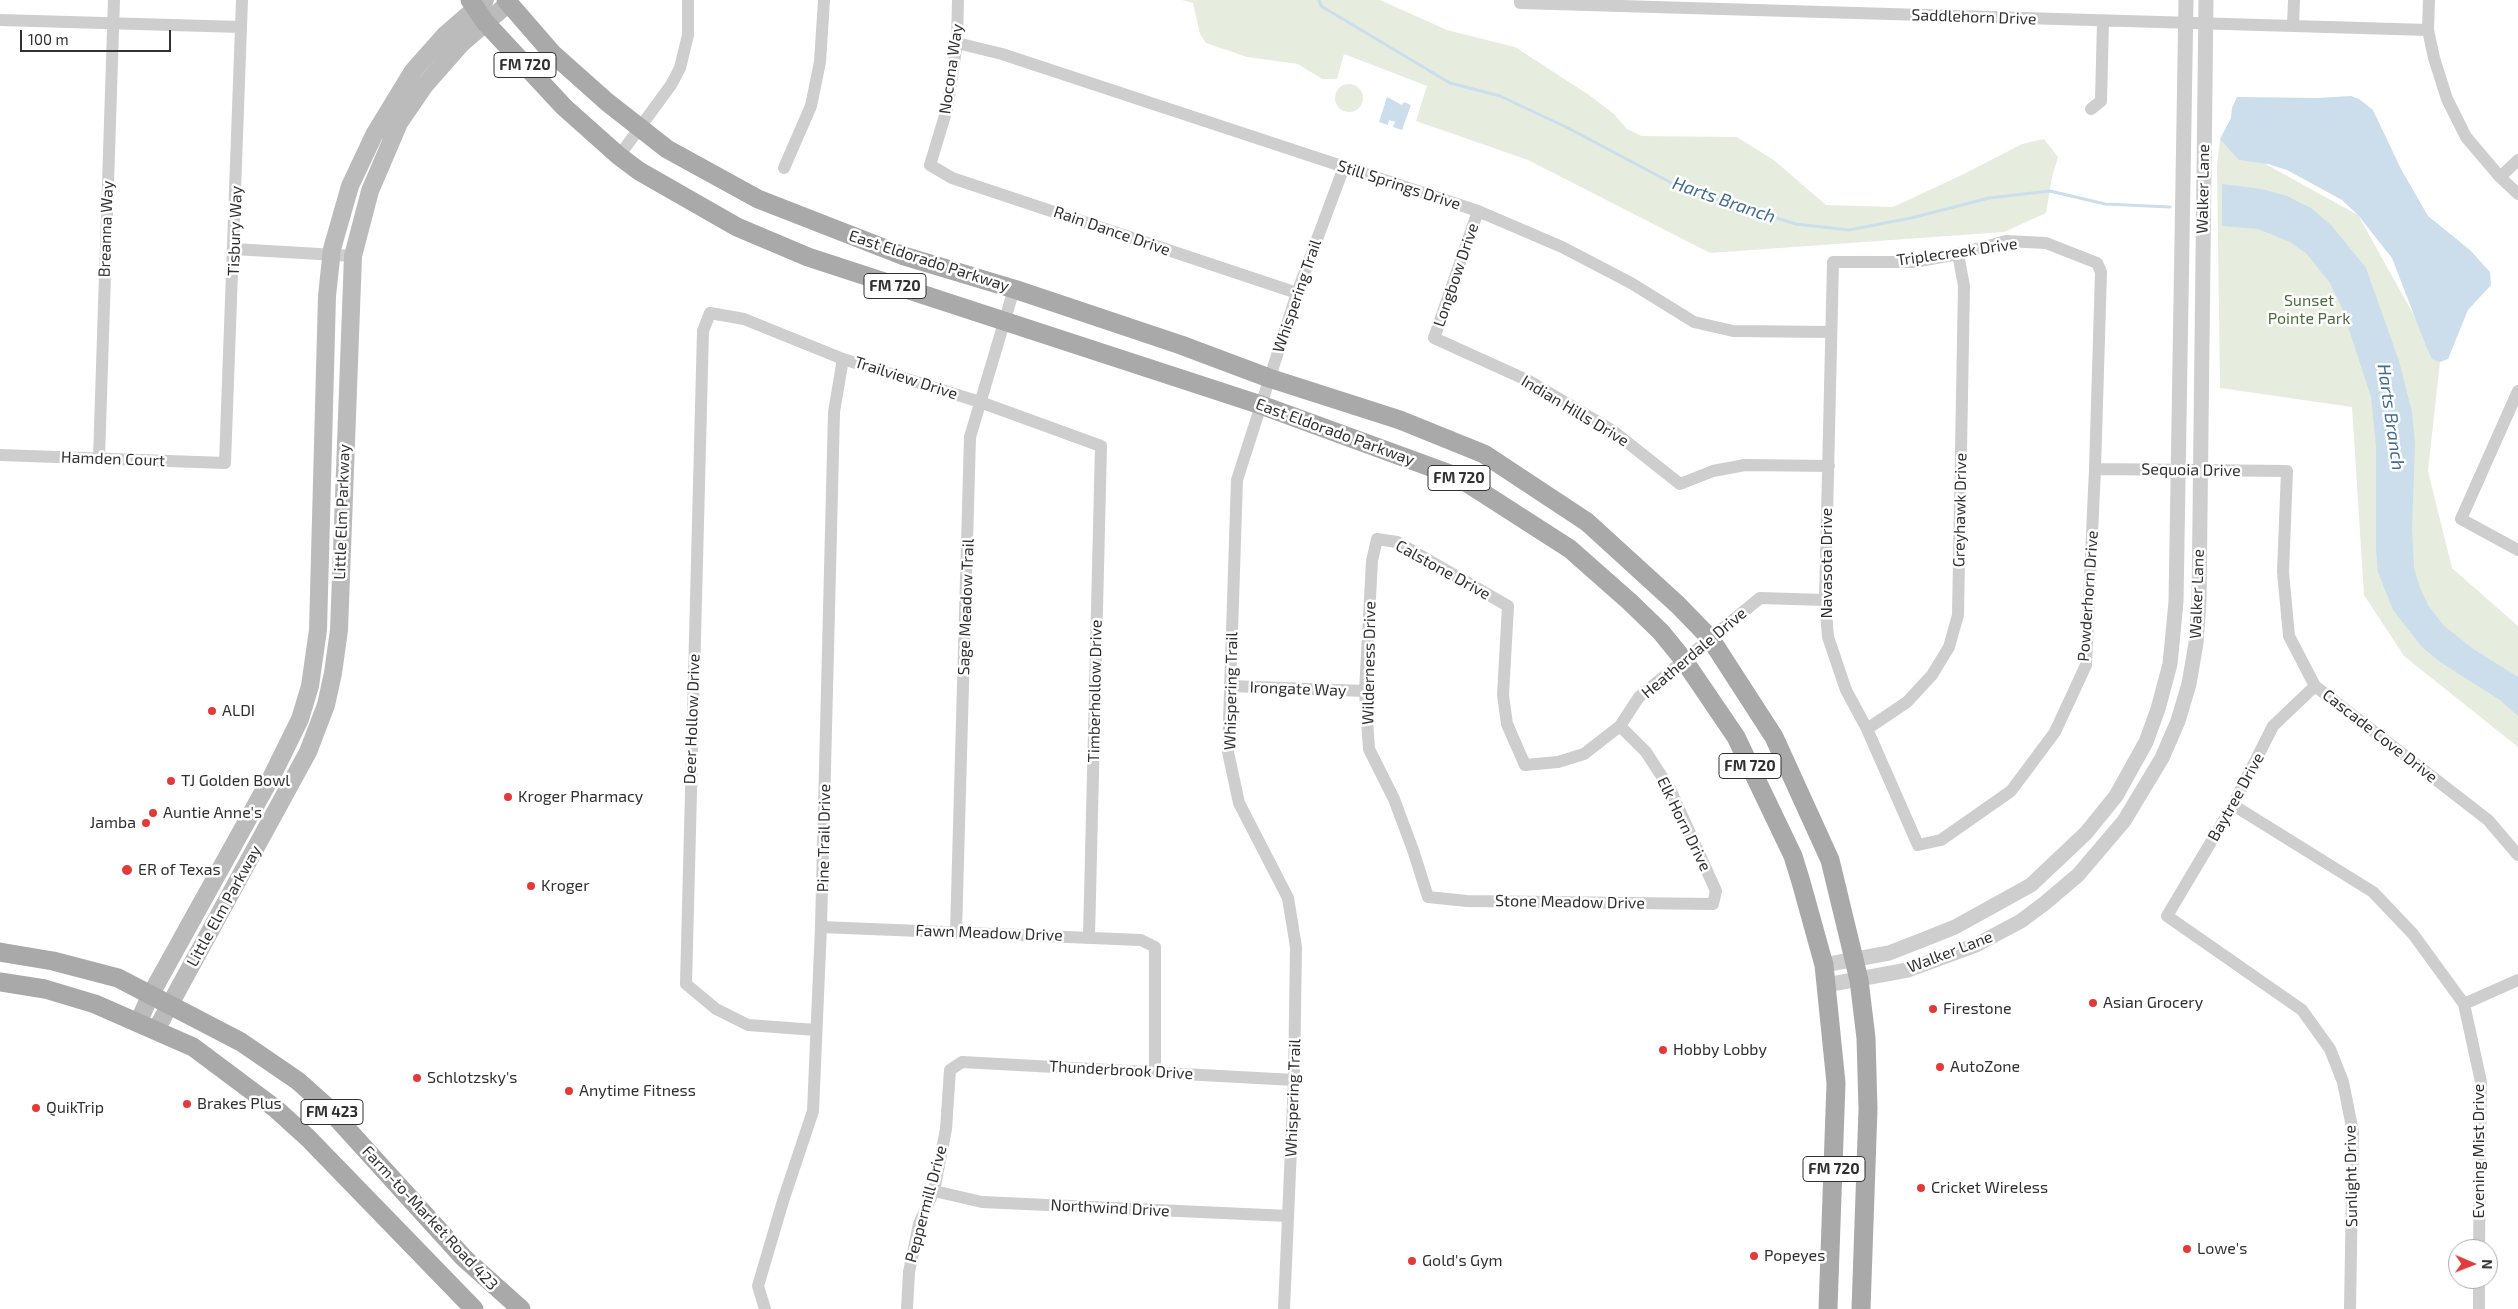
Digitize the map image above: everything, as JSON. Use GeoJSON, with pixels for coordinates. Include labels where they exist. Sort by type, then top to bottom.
{"type":"FeatureCollection","features":[{"type":"Feature","properties":{"kind":"main road","name":"East Eldorado Parkway"},"geometry":{"type":"LineString","coordinates":[[508,2],[552,54],[639,127],[667,149],[758,199],[904,256],[1014,289],[1181,345],[1269,378],[1400,420],[1484,454],[1587,522],[1678,605],[1710,638],[1774,737],[1830,860],[1855,958],[1866,1038],[1868,1108],[1861,1309]]}},
{"type":"Feature","properties":{"kind":"main road","name":"Little Elm Parkway"},"geometry":{"type":"LineString","coordinates":[[147,1026],[151,994],[273,774],[300,719],[315,656],[319,594],[327,296],[331,254],[350,186],[386,111],[412,71],[445,35],[479,8],[508,2]]}},
{"type":"Feature","properties":{"kind":"main road","name":"East Eldorado Parkway"},"geometry":{"type":"LineString","coordinates":[[479,8],[564,107],[619,156],[639,171],[737,227],[808,257],[1261,405],[1458,477],[1570,549],[1661,632],[1683,659],[1736,737],[1793,856],[1824,965],[1836,1083],[1828,1309]]}},
{"type":"Feature","properties":{"kind":"main road","name":"Little Elm Parkway"},"geometry":{"type":"LineString","coordinates":[[147,1026],[170,1003],[255,852],[308,752],[326,705],[339,630],[353,256],[370,190],[399,123],[425,85],[461,44],[479,8]]}},
{"type":"Feature","properties":{"kind":"main road"},"geometry":{"type":"LineString","coordinates":[[319,594],[340,594]]}},
{"type":"Feature","properties":{"kind":"main road","name":"Farm-to-Market Road 423"},"geometry":{"type":"LineString","coordinates":[[0,952],[53,960],[118,978],[170,1003],[242,1042],[298,1081],[326,1106],[464,1258],[521,1309]]}},
{"type":"Feature","properties":{"kind":"main road","name":"Farm-to-Market Road 423"},"geometry":{"type":"LineString","coordinates":[[0,982],[45,989],[95,1004],[193,1047],[276,1109],[308,1138],[474,1309]]}},
{"type":"Feature","properties":{"kind":"main road"},"geometry":{"type":"LineString","coordinates":[[1832,1214],[1864,1216]]}},
{"type":"Feature","properties":{"kind":"main road"},"geometry":{"type":"LineString","coordinates":[[443,1278],[464,1258]]}},
{"type":"Feature","properties":{"kind":"street","name":"Breanna Way"},"geometry":{"type":"LineString","coordinates":[[99,458],[114,0]]}},
{"type":"Feature","properties":{"kind":"street","name":"Tisbury Way"},"geometry":{"type":"LineString","coordinates":[[226,463],[242,0]]}},
{"type":"Feature","properties":{"kind":"street"},"geometry":{"type":"LineString","coordinates":[[619,156],[671,85],[680,68],[688,35],[688,0]]}},
{"type":"Feature","properties":{"kind":"street"},"geometry":{"type":"LineString","coordinates":[[784,168],[811,106],[820,62],[824,0]]}},
{"type":"Feature","properties":{"kind":"street","name":"Nocona Way"},"geometry":{"type":"LineString","coordinates":[[930,166],[947,109],[958,43],[958,0]]}},
{"type":"Feature","properties":{"kind":"street","name":"Walker Lane"},"geometry":{"type":"LineString","coordinates":[[1824,965],[1888,953],[1955,927],[2031,885],[2086,833],[2116,796],[2146,742],[2158,709],[2170,664],[2176,602],[2186,0]]}},
{"type":"Feature","properties":{"kind":"street","name":"Walker Lane"},"geometry":{"type":"LineString","coordinates":[[1826,985],[1908,970],[1942,958],[1976,945],[2021,921],[2045,904],[2078,875],[2124,821],[2162,758],[2178,721],[2189,684],[2196,644],[2199,602],[2206,0]]}},
{"type":"Feature","properties":{"kind":"street"},"geometry":{"type":"LineString","coordinates":[[2293,26],[2294,0]]}},
{"type":"Feature","properties":{"kind":"street"},"geometry":{"type":"LineString","coordinates":[[2429,0],[2428,30],[2434,58],[2447,99],[2466,137],[2500,177],[2518,194]]}},
{"type":"Feature","properties":{"kind":"street","name":"Saddlehorn Drive"},"geometry":{"type":"LineString","coordinates":[[1520,1],[2428,30]]}},
{"type":"Feature","properties":{"kind":"street"},"geometry":{"type":"LineString","coordinates":[[0,20],[241,27]]}},
{"type":"Feature","properties":{"kind":"street"},"geometry":{"type":"LineString","coordinates":[[2091,109],[2101,102],[2103,21]]}},
{"type":"Feature","properties":{"kind":"street","name":"Still Springs Drive"},"geometry":{"type":"LineString","coordinates":[[958,43],[1002,54],[1478,211],[1562,247],[1631,283],[1694,322],[1733,331],[1831,332]]}},
{"type":"Feature","properties":{"kind":"street"},"geometry":{"type":"LineString","coordinates":[[2500,177],[2518,160]]}},
{"type":"Feature","properties":{"kind":"street","name":"Rain Dance Drive"},"geometry":{"type":"LineString","coordinates":[[930,166],[952,178],[1297,293]]}},
{"type":"Feature","properties":{"kind":"street","name":"Whispering Trail"},"geometry":{"type":"LineString","coordinates":[[1284,1309],[1294,1080],[1296,947],[1288,898],[1240,803],[1228,752],[1237,480],[1297,293],[1344,168]]}},
{"type":"Feature","properties":{"kind":"street","name":"Longbow Drive"},"geometry":{"type":"LineString","coordinates":[[1434,338],[1478,211]]}},
{"type":"Feature","properties":{"kind":"street","name":"Triplecreek Drive"},"geometry":{"type":"LineString","coordinates":[[1833,262],[1914,262],[1958,254],[2006,241],[2046,243],[2097,263],[2101,272]]}},
{"type":"Feature","properties":{"kind":"street"},"geometry":{"type":"LineString","coordinates":[[234,249],[353,256]]}},
{"type":"Feature","properties":{"kind":"street","name":"Greyhawk Drive"},"geometry":{"type":"LineString","coordinates":[[1867,729],[1907,702],[1932,675],[1949,647],[1958,615],[1964,286],[1958,254]]}},
{"type":"Feature","properties":{"kind":"street","name":"Navasota Drive"},"geometry":{"type":"LineString","coordinates":[[1833,262],[1825,600],[1828,637],[1846,690],[1867,729],[1918,845]]}},
{"type":"Feature","properties":{"kind":"street","name":"Powderhorn Drive"},"geometry":{"type":"LineString","coordinates":[[1918,845],[1942,840],[2011,791],[2055,732],[2086,665],[2095,469],[2101,272]]}},
{"type":"Feature","properties":{"kind":"street","name":"Sage Meadow Trail"},"geometry":{"type":"LineString","coordinates":[[956,932],[970,437],[1014,289]]}},
{"type":"Feature","properties":{"kind":"street","name":"Trailview Drive"},"geometry":{"type":"LineString","coordinates":[[710,313],[744,319],[844,359],[980,402],[1101,446]]}},
{"type":"Feature","properties":{"kind":"street","name":"Deer Hollow Drive"},"geometry":{"type":"LineString","coordinates":[[710,313],[703,331],[686,984],[716,1009],[748,1025],[816,1030]]}},
{"type":"Feature","properties":{"kind":"street","name":"Indian Hills Drive"},"geometry":{"type":"LineString","coordinates":[[1434,338],[1529,381],[1613,431],[1680,484],[1713,471],[1745,465],[1828,466]]}},
{"type":"Feature","properties":{"kind":"street","name":"Pine Trail Drive"},"geometry":{"type":"LineString","coordinates":[[765,1309],[758,1286],[783,1201],[814,1111],[821,927],[834,412],[844,359]]}},
{"type":"Feature","properties":{"kind":"street"},"geometry":{"type":"LineString","coordinates":[[2518,391],[2461,518],[2518,550]]}},
{"type":"Feature","properties":{"kind":"street","name":"Timberhollow Drive"},"geometry":{"type":"LineString","coordinates":[[1089,936],[1101,446]]}},
{"type":"Feature","properties":{"kind":"street","name":"Hamden Court"},"geometry":{"type":"LineString","coordinates":[[0,455],[226,463]]}},
{"type":"Feature","properties":{"kind":"street","name":"Sequoia Drive"},"geometry":{"type":"LineString","coordinates":[[2095,469],[2287,471]]}},
{"type":"Feature","properties":{"kind":"street","name":"Cascade Cove Drive"},"geometry":{"type":"LineString","coordinates":[[2287,471],[2283,572],[2289,636],[2315,686],[2488,820],[2518,855]]}},
{"type":"Feature","properties":{"kind":"street","name":"Calstone Drive"},"geometry":{"type":"LineString","coordinates":[[1376,539],[1397,542],[1508,606],[1502,695],[1507,724],[1525,765]]}},
{"type":"Feature","properties":{"kind":"street","name":"Wilderness Drive"},"geometry":{"type":"LineString","coordinates":[[1376,539],[1372,561],[1366,691],[1369,749],[1397,808],[1414,850],[1428,897]]}},
{"type":"Feature","properties":{"kind":"street","name":"Heatherdale Drive"},"geometry":{"type":"LineString","coordinates":[[1525,765],[1558,762],[1584,754],[1620,726],[1639,697],[1683,659],[1760,598],[1825,600]]}},
{"type":"Feature","properties":{"kind":"street","name":"Irongate Way"},"geometry":{"type":"LineString","coordinates":[[1230,686],[1366,691]]}},
{"type":"Feature","properties":{"kind":"street","name":"Baytree Drive"},"geometry":{"type":"LineString","coordinates":[[2167,916],[2233,805],[2273,726],[2315,686]]}},
{"type":"Feature","properties":{"kind":"street","name":"Elk Horn Drive"},"geometry":{"type":"LineString","coordinates":[[1620,726],[1646,752],[1670,789],[1716,891],[1713,904]]}},
{"type":"Feature","properties":{"kind":"street","name":"Evening Mist Drive"},"geometry":{"type":"LineString","coordinates":[[2233,805],[2373,892],[2414,934],[2464,1004],[2481,1082],[2479,1239]]}},
{"type":"Feature","properties":{"kind":"street","name":"Stone Meadow Drive"},"geometry":{"type":"LineString","coordinates":[[1428,897],[1467,901],[1713,904]]}},
{"type":"Feature","properties":{"kind":"street","name":"Sunlight Drive"},"geometry":{"type":"LineString","coordinates":[[2167,916],[2302,1010],[2330,1049],[2343,1082],[2353,1132],[2350,1309]]}},
{"type":"Feature","properties":{"kind":"street","name":"Fawn Meadow Drive"},"geometry":{"type":"LineString","coordinates":[[821,927],[1089,936],[1140,940],[1155,947],[1155,1072]]}},
{"type":"Feature","properties":{"kind":"street"},"geometry":{"type":"LineString","coordinates":[[2464,1004],[2518,980]]}},
{"type":"Feature","properties":{"kind":"street","name":"Thunderbrook Drive"},"geometry":{"type":"LineString","coordinates":[[950,1070],[962,1062],[1294,1080]]}},
{"type":"Feature","properties":{"kind":"street","name":"Peppermill Drive"},"geometry":{"type":"LineString","coordinates":[[907,1309],[909,1272],[919,1224],[934,1191],[946,1129],[950,1070]]}},
{"type":"Feature","properties":{"kind":"street","name":"Northwind Drive"},"geometry":{"type":"LineString","coordinates":[[934,1191],[982,1202],[1288,1216]]}},
{"type":"Feature","properties":{"kind":"street"},"geometry":{"type":"LineString","coordinates":[[2479,1289],[2479,1309]]}},
{"type":"Feature","properties":{"kind":"green space"},"geometry":{"type":"Polygon","coordinates":[[[1182,0],[1380,0],[1447,30],[1515,47],[1589,95],[1614,114],[1627,129],[1642,136],[1737,137],[1775,161],[1826,205],[1893,207],[2022,144],[2044,139],[2058,157],[2052,177],[2046,213],[2004,232],[1710,253],[1528,160],[1416,121],[1427,86],[1344,54],[1337,79],[1322,79],[1298,64],[1247,57],[1206,43],[1200,34],[1193,3],[1182,0]]]}},
{"type":"Feature","properties":{"kind":"green space"},"geometry":{"type":"Polygon","coordinates":[[[1349,84],[1359,88],[1363,98],[1359,108],[1349,112],[1339,108],[1335,98],[1339,88],[1349,84]]]}},
{"type":"Feature","properties":{"kind":"green space","name":"Sunset Pointe Park"},"geometry":{"type":"Polygon","coordinates":[[[2220,139],[2358,215],[2440,362],[2428,471],[2452,568],[2518,626],[2518,747],[2404,656],[2364,595],[2352,407],[2220,388],[2217,165],[2220,139]]]}},
{"type":"Feature","properties":{"kind":"water"},"geometry":{"type":"Polygon","coordinates":[[[2351,96],[2359,99],[2373,110],[2401,169],[2428,216],[2470,250],[2490,272],[2491,285],[2468,310],[2448,359],[2440,362],[2432,359],[2426,346],[2392,258],[2358,215],[2342,200],[2287,170],[2268,164],[2239,160],[2220,139],[2231,118],[2232,108],[2237,97],[2317,98],[2351,96]]]}},
{"type":"Feature","properties":{"kind":"water"},"geometry":{"type":"Polygon","coordinates":[[[1387,97],[1402,105],[1404,102],[1411,105],[1402,130],[1393,127],[1395,122],[1389,120],[1388,125],[1379,122],[1387,97]]]}},
{"type":"Feature","properties":{"kind":"water"},"geometry":{"type":"Polygon","coordinates":[[[2222,184],[2262,189],[2287,196],[2311,208],[2331,225],[2366,268],[2399,361],[2412,412],[2415,444],[2412,529],[2414,568],[2420,588],[2428,605],[2443,625],[2472,648],[2518,677],[2518,716],[2500,700],[2440,662],[2422,647],[2393,610],[2378,572],[2376,550],[2376,446],[2371,397],[2342,308],[2330,283],[2307,254],[2290,242],[2258,229],[2222,226],[2222,184]]]}},
{"type":"Feature","properties":{"kind":"waterway","name":"Harts Branch"},"geometry":{"type":"LineString","coordinates":[[1319,0],[1321,6],[1450,83],[1500,96],[1568,128],[1683,189],[1796,224],[1849,230],[1911,218],[1989,198],[2050,191],[2105,204],[2170,207]]}},
{"type":"Feature","properties":{"kind":"place","name":"ALDI"},"geometry":{"type":"Point","coordinates":[212,711]}},
{"type":"Feature","properties":{"kind":"place","name":"TJ Golden Bowl"},"geometry":{"type":"Point","coordinates":[171,781]}},
{"type":"Feature","properties":{"kind":"place","name":"Kroger Pharmacy"},"geometry":{"type":"Point","coordinates":[508,797]}},
{"type":"Feature","properties":{"kind":"place","name":"Auntie Anne's"},"geometry":{"type":"Point","coordinates":[153,813]}},
{"type":"Feature","properties":{"kind":"place","name":"Jamba"},"geometry":{"type":"Point","coordinates":[146,823]}},
{"type":"Feature","properties":{"kind":"place","name":"ER of Texas"},"geometry":{"type":"Point","coordinates":[127,870]}},
{"type":"Feature","properties":{"kind":"place","name":"Kroger"},"geometry":{"type":"Point","coordinates":[531,886]}},
{"type":"Feature","properties":{"kind":"place","name":"Asian Grocery"},"geometry":{"type":"Point","coordinates":[2093,1003]}},
{"type":"Feature","properties":{"kind":"place","name":"Firestone"},"geometry":{"type":"Point","coordinates":[1933,1009]}},
{"type":"Feature","properties":{"kind":"place","name":"Hobby Lobby"},"geometry":{"type":"Point","coordinates":[1663,1050]}},
{"type":"Feature","properties":{"kind":"place","name":"AutoZone"},"geometry":{"type":"Point","coordinates":[1940,1067]}},
{"type":"Feature","properties":{"kind":"place","name":"Schlotzsky's"},"geometry":{"type":"Point","coordinates":[417,1078]}},
{"type":"Feature","properties":{"kind":"place","name":"Anytime Fitness"},"geometry":{"type":"Point","coordinates":[569,1091]}},
{"type":"Feature","properties":{"kind":"place","name":"Brakes Plus"},"geometry":{"type":"Point","coordinates":[187,1104]}},
{"type":"Feature","properties":{"kind":"place","name":"QuikTrip"},"geometry":{"type":"Point","coordinates":[36,1108]}},
{"type":"Feature","properties":{"kind":"place","name":"Cricket Wireless"},"geometry":{"type":"Point","coordinates":[1921,1188]}},
{"type":"Feature","properties":{"kind":"place","name":"Lowe's"},"geometry":{"type":"Point","coordinates":[2187,1249]}},
{"type":"Feature","properties":{"kind":"place","name":"Popeyes"},"geometry":{"type":"Point","coordinates":[1754,1256]}},
{"type":"Feature","properties":{"kind":"place","name":"Gold's Gym"},"geometry":{"type":"Point","coordinates":[1412,1261]}}]}
